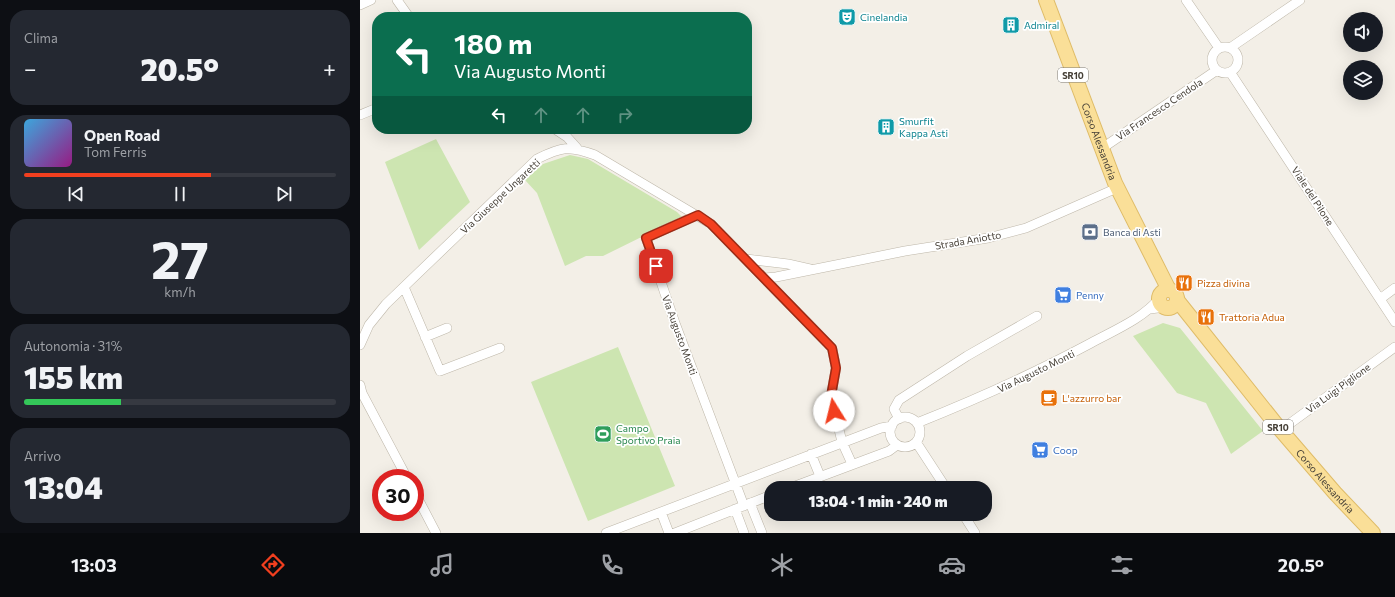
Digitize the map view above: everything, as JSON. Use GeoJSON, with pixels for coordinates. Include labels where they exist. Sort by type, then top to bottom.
{"type":"FeatureCollection","features":[{"type":"Feature","properties":{"kind":"main road","name":"Corso Alessandria"},"geometry":{"type":"LineString","coordinates":[[1046,0],[1101,149],[1166,296],[1189,316],[1281,430],[1335,493],[1373,533]]}},
{"type":"Feature","properties":{"kind":"street"},"geometry":{"type":"LineString","coordinates":[[360,5],[371,0]]}},
{"type":"Feature","properties":{"kind":"street"},"geometry":{"type":"LineString","coordinates":[[397,0],[405,12]]}},
{"type":"Feature","properties":{"kind":"street"},"geometry":{"type":"LineString","coordinates":[[1186,0],[1219,48]]}},
{"type":"Feature","properties":{"kind":"street"},"geometry":{"type":"LineString","coordinates":[[1230,48],[1238,58],[1236,66],[1230,72],[1217,70],[1212,62],[1212,58],[1213,54],[1219,48],[1230,48],[1300,0]]}},
{"type":"Feature","properties":{"kind":"street","name":"Via Francesco Cendola"},"geometry":{"type":"LineString","coordinates":[[1101,149],[1217,70]]}},
{"type":"Feature","properties":{"kind":"street","name":"Viale del Pilone"},"geometry":{"type":"LineString","coordinates":[[1230,72],[1395,322]]}},
{"type":"Feature","properties":{"kind":"street"},"geometry":{"type":"LineString","coordinates":[[360,115],[372,110]]}},
{"type":"Feature","properties":{"kind":"street"},"geometry":{"type":"LineString","coordinates":[[563,134],[577,148]]}},
{"type":"Feature","properties":{"kind":"street","name":"Via Giuseppe Ungaretti"},"geometry":{"type":"LineString","coordinates":[[360,345],[369,325],[386,304],[536,159],[552,151],[566,148],[577,148],[595,155],[711,224],[832,348],[836,368],[831,396],[842,442],[852,464]]}},
{"type":"Feature","properties":{"kind":"street","name":"Strada Aniotto"},"geometry":{"type":"LineString","coordinates":[[746,259],[788,264],[812,269],[825,269],[905,251],[988,238],[1026,228],[1117,188]]}},
{"type":"Feature","properties":{"kind":"street","name":"Via Augusto Monti"},"geometry":{"type":"LineString","coordinates":[[698,215],[646,238],[675,323],[735,483],[762,533]]}},
{"type":"Feature","properties":{"kind":"street","name":"Strada Aniotto"},"geometry":{"type":"LineString","coordinates":[[765,278],[776,278],[812,269]]}},
{"type":"Feature","properties":{"kind":"street"},"geometry":{"type":"LineString","coordinates":[[404,287],[438,369],[442,371],[500,348]]}},
{"type":"Feature","properties":{"kind":"street"},"geometry":{"type":"LineString","coordinates":[[1380,299],[1395,288]]}},
{"type":"Feature","properties":{"kind":"street","name":"Via Augusto Monti"},"geometry":{"type":"LineString","coordinates":[[917,423],[987,395],[1038,370],[1120,328],[1150,309],[1166,296]]}},
{"type":"Feature","properties":{"kind":"street"},"geometry":{"type":"LineString","coordinates":[[899,419],[894,409],[899,400],[967,356],[1037,316]]}},
{"type":"Feature","properties":{"kind":"street"},"geometry":{"type":"LineString","coordinates":[[425,337],[447,328]]}},
{"type":"Feature","properties":{"kind":"street","name":"Via Luigi Piglione"},"geometry":{"type":"LineString","coordinates":[[1281,430],[1395,347]]}},
{"type":"Feature","properties":{"kind":"street"},"geometry":{"type":"LineString","coordinates":[[360,385],[362,393],[402,469]]}},
{"type":"Feature","properties":{"kind":"street"},"geometry":{"type":"LineString","coordinates":[[606,533],[842,442],[881,428],[892,426],[899,419],[907,417],[917,423],[920,431],[916,442],[909,446],[897,445],[889,451],[808,481]]}},
{"type":"Feature","properties":{"kind":"street"},"geometry":{"type":"LineString","coordinates":[[892,426],[891,436],[897,445]]}},
{"type":"Feature","properties":{"kind":"street"},"geometry":{"type":"LineString","coordinates":[[916,442],[941,481]]}},
{"type":"Feature","properties":{"kind":"street"},"geometry":{"type":"LineString","coordinates":[[812,454],[820,476]]}},
{"type":"Feature","properties":{"kind":"street"},"geometry":{"type":"LineString","coordinates":[[675,533],[764,498]]}},
{"type":"Feature","properties":{"kind":"street"},"geometry":{"type":"LineString","coordinates":[[735,509],[744,533]]}},
{"type":"Feature","properties":{"kind":"street"},"geometry":{"type":"LineString","coordinates":[[424,510],[436,533]]}},
{"type":"Feature","properties":{"kind":"street"},"geometry":{"type":"LineString","coordinates":[[661,512],[669,533]]}},
{"type":"Feature","properties":{"kind":"street"},"geometry":{"type":"LineString","coordinates":[[967,521],[975,533]]}},
{"type":"Feature","properties":{"kind":"green space"},"geometry":{"type":"Polygon","coordinates":[[[436,139],[470,202],[419,250],[385,162],[436,139]]]}},
{"type":"Feature","properties":{"kind":"green space"},"geometry":{"type":"Polygon","coordinates":[[[570,155],[588,159],[677,212],[682,217],[603,256],[586,256],[565,266],[537,193],[525,180],[543,164],[570,155]]]}},
{"type":"Feature","properties":{"kind":"green space"},"geometry":{"type":"Polygon","coordinates":[[[1163,323],[1180,328],[1263,431],[1231,454],[1206,403],[1177,393],[1133,336],[1163,323]]]}},
{"type":"Feature","properties":{"kind":"green space","name":"Campo Sportivo Praia"},"geometry":{"type":"Polygon","coordinates":[[[618,347],[675,486],[588,521],[531,382],[618,347]]]}},
{"type":"Feature","properties":{"kind":"place","name":"Cinelandia"},"geometry":{"type":"Point","coordinates":[847,17]}},
{"type":"Feature","properties":{"kind":"place","name":"Admiral"},"geometry":{"type":"Point","coordinates":[1011,25]}},
{"type":"Feature","properties":{"kind":"place","name":"Smurfit Kappa Asti"},"geometry":{"type":"Point","coordinates":[886,127]}},
{"type":"Feature","properties":{"kind":"place","name":"Banca di Asti"},"geometry":{"type":"Point","coordinates":[1090,232]}},
{"type":"Feature","properties":{"kind":"place","name":"Pizza divina"},"geometry":{"type":"Point","coordinates":[1184,283]}},
{"type":"Feature","properties":{"kind":"place","name":"Penny"},"geometry":{"type":"Point","coordinates":[1063,295]}},
{"type":"Feature","properties":{"kind":"place","name":"Trattoria Adua"},"geometry":{"type":"Point","coordinates":[1206,317]}},
{"type":"Feature","properties":{"kind":"place","name":"L'azzurro bar"},"geometry":{"type":"Point","coordinates":[1049,398]}},
{"type":"Feature","properties":{"kind":"place","name":"Campo Sportivo Praia"},"geometry":{"type":"Point","coordinates":[603,434]}},
{"type":"Feature","properties":{"kind":"place","name":"Coop"},"geometry":{"type":"Point","coordinates":[1040,450]}},
{"type":"Feature","properties":{"kind":"route"},"geometry":{"type":"LineString","coordinates":[[656,266],[646,238],[698,215],[711,224],[832,348],[836,368],[831,396],[834,411]]}}]}
